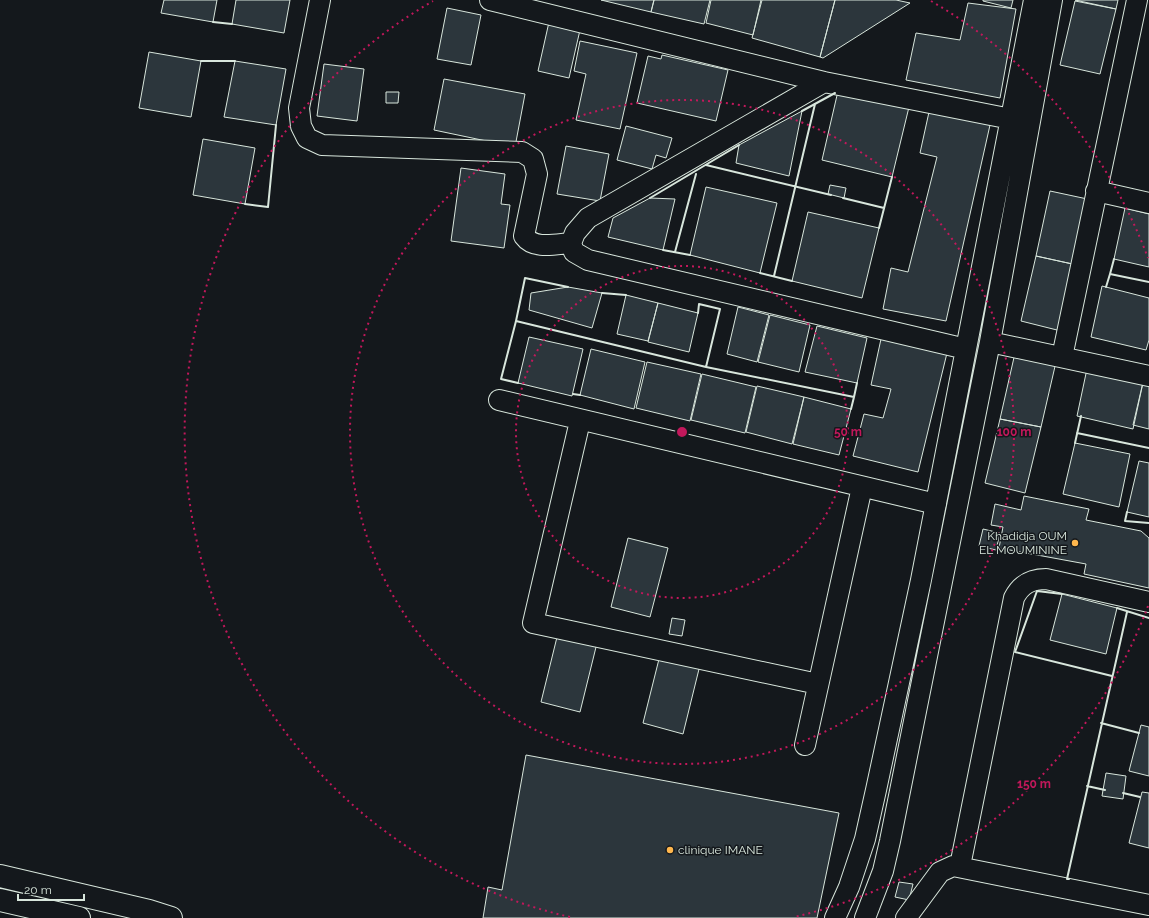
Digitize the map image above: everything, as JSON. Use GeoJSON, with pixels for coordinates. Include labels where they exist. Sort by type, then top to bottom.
{"type":"FeatureCollection","features":[{"type":"Feature","properties":{"kind":"main road"},"geometry":{"type":"LineString","coordinates":[[0,876],[149,911],[171,918]]}},
{"type":"Feature","properties":{"kind":"main road"},"geometry":{"type":"LineString","coordinates":[[0,900],[79,918]]}},
{"type":"Feature","properties":{"kind":"street"},"geometry":{"type":"LineString","coordinates":[[320,0],[299,108],[301,126],[307,138],[322,145],[522,152],[533,159],[537,174],[524,236],[527,241],[536,245],[571,243]]}},
{"type":"Feature","properties":{"kind":"street"},"geometry":{"type":"LineString","coordinates":[[490,0],[824,82],[1011,119]]}},
{"type":"Feature","properties":{"kind":"street"},"geometry":{"type":"LineString","coordinates":[[835,918],[849,887],[865,839],[936,504],[1034,0]]}},
{"type":"Feature","properties":{"kind":"street"},"geometry":{"type":"LineString","coordinates":[[865,918],[874,900],[890,841],[990,342],[1052,0]]}},
{"type":"Feature","properties":{"kind":"street"},"geometry":{"type":"LineString","coordinates":[[1062,357],[1096,191],[1140,28],[1137,0]]}},
{"type":"Feature","properties":{"kind":"street"},"geometry":{"type":"LineString","coordinates":[[824,82],[588,218],[575,233],[571,243],[574,252],[588,260],[966,349]]}},
{"type":"Feature","properties":{"kind":"street"},"geometry":{"type":"LineString","coordinates":[[1096,191],[1149,203]]}},
{"type":"Feature","properties":{"kind":"street"},"geometry":{"type":"LineString","coordinates":[[990,342],[1149,376]]}},
{"type":"Feature","properties":{"kind":"street"},"geometry":{"type":"LineString","coordinates":[[499,400],[580,421],[936,504]]}},
{"type":"Feature","properties":{"kind":"street"},"geometry":{"type":"LineString","coordinates":[[580,421],[533,623],[818,684]]}},
{"type":"Feature","properties":{"kind":"street"},"geometry":{"type":"LineString","coordinates":[[805,745],[862,487]]}},
{"type":"Feature","properties":{"kind":"street"},"geometry":{"type":"LineString","coordinates":[[960,866],[1014,598],[1018,591],[1030,581],[1046,579],[1149,602]]}},
{"type":"Feature","properties":{"kind":"street"},"geometry":{"type":"LineString","coordinates":[[906,918],[940,872],[946,868],[960,866],[1149,905]]}},
{"type":"Feature","properties":{"kind":"building"},"geometry":{"type":"Polygon","coordinates":[[[164,0],[217,0],[213,22],[161,13],[164,0]]]}},
{"type":"Feature","properties":{"kind":"building"},"geometry":{"type":"Polygon","coordinates":[[[236,0],[290,0],[284,33],[232,24],[236,0]]]}},
{"type":"Feature","properties":{"kind":"building"},"geometry":{"type":"Polygon","coordinates":[[[601,0],[654,0],[651,12],[601,0]]]}},
{"type":"Feature","properties":{"kind":"building"},"geometry":{"type":"Polygon","coordinates":[[[654,0],[710,0],[704,24],[651,12],[654,0]]]}},
{"type":"Feature","properties":{"kind":"building"},"geometry":{"type":"Polygon","coordinates":[[[711,0],[761,0],[753,35],[706,23],[711,0]]]}},
{"type":"Feature","properties":{"kind":"building"},"geometry":{"type":"Polygon","coordinates":[[[762,0],[835,0],[820,57],[752,38],[762,0]]]}},
{"type":"Feature","properties":{"kind":"building"},"geometry":{"type":"Polygon","coordinates":[[[835,0],[896,0],[910,3],[823,58],[820,57],[835,0]]]}},
{"type":"Feature","properties":{"kind":"building"},"geometry":{"type":"Polygon","coordinates":[[[983,0],[1013,0],[1011,8],[983,0]]]}},
{"type":"Feature","properties":{"kind":"building"},"geometry":{"type":"Polygon","coordinates":[[[1075,0],[1118,0],[1116,9],[1075,0]]]}},
{"type":"Feature","properties":{"kind":"building"},"geometry":{"type":"Polygon","coordinates":[[[1075,1],[1116,9],[1100,74],[1060,65],[1075,1]]]}},
{"type":"Feature","properties":{"kind":"building"},"geometry":{"type":"Polygon","coordinates":[[[968,3],[1016,9],[1000,98],[906,80],[916,33],[960,40],[968,3]]]}},
{"type":"Feature","properties":{"kind":"building"},"geometry":{"type":"Polygon","coordinates":[[[447,8],[481,15],[471,65],[437,59],[447,8]]]}},
{"type":"Feature","properties":{"kind":"building"},"geometry":{"type":"Polygon","coordinates":[[[549,22],[580,30],[569,78],[538,71],[549,22]]]}},
{"type":"Feature","properties":{"kind":"building"},"geometry":{"type":"Polygon","coordinates":[[[580,41],[637,53],[620,129],[576,120],[586,74],[574,71],[580,41]]]}},
{"type":"Feature","properties":{"kind":"building"},"geometry":{"type":"Polygon","coordinates":[[[149,52],[201,61],[191,117],[139,108],[149,52]]]}},
{"type":"Feature","properties":{"kind":"building"},"geometry":{"type":"Polygon","coordinates":[[[662,55],[728,70],[716,121],[637,103],[648,56],[661,59],[662,55]]]}},
{"type":"Feature","properties":{"kind":"building"},"geometry":{"type":"Polygon","coordinates":[[[235,61],[286,69],[276,125],[224,117],[235,61]]]}},
{"type":"Feature","properties":{"kind":"building"},"geometry":{"type":"Polygon","coordinates":[[[324,64],[364,69],[357,121],[317,116],[324,64]]]}},
{"type":"Feature","properties":{"kind":"building"},"geometry":{"type":"Polygon","coordinates":[[[444,79],[525,94],[515,147],[434,130],[444,79]]]}},
{"type":"Feature","properties":{"kind":"building"},"geometry":{"type":"Polygon","coordinates":[[[838,91],[909,107],[892,177],[822,160],[838,91]]]}},
{"type":"Feature","properties":{"kind":"building"},"geometry":{"type":"Polygon","coordinates":[[[386,92],[399,92],[398,103],[386,103],[386,92]]]}},
{"type":"Feature","properties":{"kind":"building"},"geometry":{"type":"Polygon","coordinates":[[[802,111],[789,176],[736,163],[739,145],[802,111]]]}},
{"type":"Feature","properties":{"kind":"building"},"geometry":{"type":"Polygon","coordinates":[[[929,112],[990,125],[946,321],[883,309],[891,268],[908,272],[937,157],[920,153],[929,112]]]}},
{"type":"Feature","properties":{"kind":"building"},"geometry":{"type":"Polygon","coordinates":[[[626,126],[672,138],[666,158],[656,155],[652,169],[617,160],[626,126]]]}},
{"type":"Feature","properties":{"kind":"building"},"geometry":{"type":"Polygon","coordinates":[[[203,139],[255,148],[245,204],[193,195],[203,139]]]}},
{"type":"Feature","properties":{"kind":"building"},"geometry":{"type":"Polygon","coordinates":[[[566,146],[609,154],[600,201],[557,194],[566,146]]]}},
{"type":"Feature","properties":{"kind":"building"},"geometry":{"type":"Polygon","coordinates":[[[461,168],[505,174],[501,204],[510,205],[504,248],[451,241],[461,168]]]}},
{"type":"Feature","properties":{"kind":"building"},"geometry":{"type":"Polygon","coordinates":[[[830,185],[846,188],[844,198],[828,194],[830,185]]]}},
{"type":"Feature","properties":{"kind":"building"},"geometry":{"type":"Polygon","coordinates":[[[706,187],[777,203],[760,273],[690,255],[706,187]]]}},
{"type":"Feature","properties":{"kind":"building"},"geometry":{"type":"Polygon","coordinates":[[[1050,191],[1092,200],[1077,265],[1036,256],[1050,191]]]}},
{"type":"Feature","properties":{"kind":"building"},"geometry":{"type":"Polygon","coordinates":[[[650,198],[675,199],[663,250],[608,237],[613,218],[650,198]]]}},
{"type":"Feature","properties":{"kind":"building"},"geometry":{"type":"Polygon","coordinates":[[[1125,208],[1149,214],[1149,267],[1114,259],[1125,208]]]}},
{"type":"Feature","properties":{"kind":"building"},"geometry":{"type":"Polygon","coordinates":[[[808,212],[879,228],[862,298],[792,281],[808,212]]]}},
{"type":"Feature","properties":{"kind":"building"},"geometry":{"type":"Polygon","coordinates":[[[1036,256],[1077,265],[1061,331],[1021,321],[1036,256]]]}},
{"type":"Feature","properties":{"kind":"building"},"geometry":{"type":"Polygon","coordinates":[[[1102,286],[1149,298],[1149,340],[1146,350],[1091,337],[1102,286]]]}},
{"type":"Feature","properties":{"kind":"building"},"geometry":{"type":"Polygon","coordinates":[[[568,287],[602,293],[592,328],[529,310],[531,293],[568,287]]]}},
{"type":"Feature","properties":{"kind":"building"},"geometry":{"type":"Polygon","coordinates":[[[626,295],[658,303],[648,341],[617,334],[626,295]]]}},
{"type":"Feature","properties":{"kind":"building"},"geometry":{"type":"Polygon","coordinates":[[[658,303],[698,313],[689,352],[648,342],[658,303]]]}},
{"type":"Feature","properties":{"kind":"building"},"geometry":{"type":"Polygon","coordinates":[[[738,307],[769,315],[757,362],[727,354],[738,307]]]}},
{"type":"Feature","properties":{"kind":"building"},"geometry":{"type":"Polygon","coordinates":[[[770,315],[810,325],[799,372],[758,362],[770,315]]]}},
{"type":"Feature","properties":{"kind":"building"},"geometry":{"type":"Polygon","coordinates":[[[817,326],[867,338],[857,383],[805,372],[817,326]]]}},
{"type":"Feature","properties":{"kind":"building"},"geometry":{"type":"Polygon","coordinates":[[[529,337],[583,349],[572,396],[518,383],[529,337]]]}},
{"type":"Feature","properties":{"kind":"building"},"geometry":{"type":"Polygon","coordinates":[[[881,339],[947,353],[918,472],[853,456],[864,414],[883,418],[891,389],[871,385],[881,339]]]}},
{"type":"Feature","properties":{"kind":"building"},"geometry":{"type":"Polygon","coordinates":[[[591,349],[645,362],[634,409],[580,395],[591,349]]]}},
{"type":"Feature","properties":{"kind":"building"},"geometry":{"type":"Polygon","coordinates":[[[1015,353],[1056,362],[1041,427],[1000,419],[1015,353]]]}},
{"type":"Feature","properties":{"kind":"building"},"geometry":{"type":"Polygon","coordinates":[[[647,362],[701,374],[690,421],[636,408],[647,362]]]}},
{"type":"Feature","properties":{"kind":"building"},"geometry":{"type":"Polygon","coordinates":[[[1088,364],[1144,378],[1133,429],[1077,416],[1088,364]]]}},
{"type":"Feature","properties":{"kind":"building"},"geometry":{"type":"Polygon","coordinates":[[[702,374],[756,387],[745,433],[691,420],[702,374]]]}},
{"type":"Feature","properties":{"kind":"building"},"geometry":{"type":"Polygon","coordinates":[[[1144,378],[1149,379],[1149,429],[1133,425],[1144,378]]]}},
{"type":"Feature","properties":{"kind":"building"},"geometry":{"type":"Polygon","coordinates":[[[757,386],[804,397],[792,444],[746,432],[757,386]]]}},
{"type":"Feature","properties":{"kind":"building"},"geometry":{"type":"Polygon","coordinates":[[[804,397],[851,409],[839,455],[793,444],[804,397]]]}},
{"type":"Feature","properties":{"kind":"building"},"geometry":{"type":"Polygon","coordinates":[[[1000,419],[1041,427],[1025,493],[985,483],[1000,419]]]}},
{"type":"Feature","properties":{"kind":"building"},"geometry":{"type":"Polygon","coordinates":[[[1075,443],[1130,454],[1119,507],[1063,494],[1075,443]]]}},
{"type":"Feature","properties":{"kind":"building"},"geometry":{"type":"Polygon","coordinates":[[[1139,461],[1149,463],[1149,517],[1127,512],[1139,461]]]}},
{"type":"Feature","properties":{"kind":"building","name":"Khadidja OUM EL MOUMININE"},"geometry":{"type":"Polygon","coordinates":[[[1024,496],[1089,509],[1086,520],[1141,531],[1149,538],[1149,588],[1084,574],[1086,564],[999,548],[1003,527],[991,525],[995,504],[1021,510],[1024,496]]]}},
{"type":"Feature","properties":{"kind":"building"},"geometry":{"type":"Polygon","coordinates":[[[983,529],[1000,533],[996,550],[979,546],[983,529]]]}},
{"type":"Feature","properties":{"kind":"building"},"geometry":{"type":"Polygon","coordinates":[[[628,538],[668,548],[650,617],[611,607],[628,538]]]}},
{"type":"Feature","properties":{"kind":"building"},"geometry":{"type":"Polygon","coordinates":[[[1062,594],[1117,608],[1106,654],[1050,640],[1062,594]]]}},
{"type":"Feature","properties":{"kind":"building"},"geometry":{"type":"Polygon","coordinates":[[[672,618],[685,620],[682,636],[669,634],[672,618]]]}},
{"type":"Feature","properties":{"kind":"building"},"geometry":{"type":"Polygon","coordinates":[[[558,633],[597,643],[580,712],[541,702],[558,633]]]}},
{"type":"Feature","properties":{"kind":"building"},"geometry":{"type":"Polygon","coordinates":[[[660,655],[700,665],[683,734],[643,723],[660,655]]]}},
{"type":"Feature","properties":{"kind":"building"},"geometry":{"type":"Polygon","coordinates":[[[1141,725],[1149,727],[1149,776],[1129,771],[1141,725]]]}},
{"type":"Feature","properties":{"kind":"building","name":"clinique IMANE"},"geometry":{"type":"Polygon","coordinates":[[[526,755],[839,813],[817,918],[483,918],[488,887],[502,890],[526,755]]]}},
{"type":"Feature","properties":{"kind":"building"},"geometry":{"type":"Polygon","coordinates":[[[1106,773],[1126,776],[1123,799],[1102,796],[1106,773]]]}},
{"type":"Feature","properties":{"kind":"building"},"geometry":{"type":"Polygon","coordinates":[[[1142,792],[1149,793],[1149,848],[1129,843],[1142,792]]]}},
{"type":"Feature","properties":{"kind":"building"},"geometry":{"type":"Polygon","coordinates":[[[899,882],[913,884],[909,900],[895,897],[899,882]]]}},
{"type":"Feature","properties":{"kind":"wall"},"geometry":{"type":"LineString","coordinates":[[213,22],[232,24]]}},
{"type":"Feature","properties":{"kind":"wall"},"geometry":{"type":"LineString","coordinates":[[201,61],[235,61]]}},
{"type":"Feature","properties":{"kind":"wall"},"geometry":{"type":"LineString","coordinates":[[802,111],[835,93]]}},
{"type":"Feature","properties":{"kind":"wall"},"geometry":{"type":"LineString","coordinates":[[774,276],[815,104]]}},
{"type":"Feature","properties":{"kind":"wall"},"geometry":{"type":"LineString","coordinates":[[245,204],[268,207],[276,125]]}},
{"type":"Feature","properties":{"kind":"wall"},"geometry":{"type":"LineString","coordinates":[[650,198],[739,145]]}},
{"type":"Feature","properties":{"kind":"wall"},"geometry":{"type":"LineString","coordinates":[[706,165],[831,195]]}},
{"type":"Feature","properties":{"kind":"wall"},"geometry":{"type":"LineString","coordinates":[[675,252],[696,174]]}},
{"type":"Feature","properties":{"kind":"wall"},"geometry":{"type":"LineString","coordinates":[[879,228],[892,177]]}},
{"type":"Feature","properties":{"kind":"wall"},"geometry":{"type":"LineString","coordinates":[[843,198],[884,208]]}},
{"type":"Feature","properties":{"kind":"wall"},"geometry":{"type":"LineString","coordinates":[[663,250],[690,255]]}},
{"type":"Feature","properties":{"kind":"wall"},"geometry":{"type":"LineString","coordinates":[[1110,274],[1114,259]]}},
{"type":"Feature","properties":{"kind":"wall"},"geometry":{"type":"LineString","coordinates":[[760,273],[792,281]]}},
{"type":"Feature","properties":{"kind":"wall"},"geometry":{"type":"LineString","coordinates":[[1106,287],[1110,274],[1149,282]]}},
{"type":"Feature","properties":{"kind":"wall"},"geometry":{"type":"LineString","coordinates":[[568,287],[525,278],[516,321],[706,367],[720,309],[699,304],[698,313]]}},
{"type":"Feature","properties":{"kind":"wall"},"geometry":{"type":"LineString","coordinates":[[602,293],[626,295]]}},
{"type":"Feature","properties":{"kind":"wall"},"geometry":{"type":"LineString","coordinates":[[516,321],[501,379],[518,383]]}},
{"type":"Feature","properties":{"kind":"wall"},"geometry":{"type":"LineString","coordinates":[[706,367],[854,397],[851,409]]}},
{"type":"Feature","properties":{"kind":"wall"},"geometry":{"type":"LineString","coordinates":[[854,397],[857,383]]}},
{"type":"Feature","properties":{"kind":"wall"},"geometry":{"type":"LineString","coordinates":[[573,394],[580,395]]}},
{"type":"Feature","properties":{"kind":"wall"},"geometry":{"type":"LineString","coordinates":[[1075,443],[1081,416]]}},
{"type":"Feature","properties":{"kind":"wall"},"geometry":{"type":"LineString","coordinates":[[1077,433],[1149,448]]}},
{"type":"Feature","properties":{"kind":"wall"},"geometry":{"type":"LineString","coordinates":[[1127,512],[1125,521],[1149,523]]}},
{"type":"Feature","properties":{"kind":"wall"},"geometry":{"type":"LineString","coordinates":[[1062,594],[1037,591],[1015,652],[1112,676]]}},
{"type":"Feature","properties":{"kind":"wall"},"geometry":{"type":"LineString","coordinates":[[1117,608],[1149,618]]}},
{"type":"Feature","properties":{"kind":"wall"},"geometry":{"type":"LineString","coordinates":[[1069,879],[1067,879],[1127,612]]}},
{"type":"Feature","properties":{"kind":"wall"},"geometry":{"type":"LineString","coordinates":[[1101,723],[1139,733]]}},
{"type":"Feature","properties":{"kind":"wall"},"geometry":{"type":"LineString","coordinates":[[1087,786],[1105,790]]}},
{"type":"Feature","properties":{"kind":"wall"},"geometry":{"type":"LineString","coordinates":[[1123,793],[1140,797]]}},
{"type":"Feature","properties":{"kind":"place","name":"Khadidja OUM EL MOUMININE"},"geometry":{"type":"Point","coordinates":[1075,543]}},
{"type":"Feature","properties":{"kind":"place","name":"clinique IMANE"},"geometry":{"type":"Point","coordinates":[670,850]}}]}
